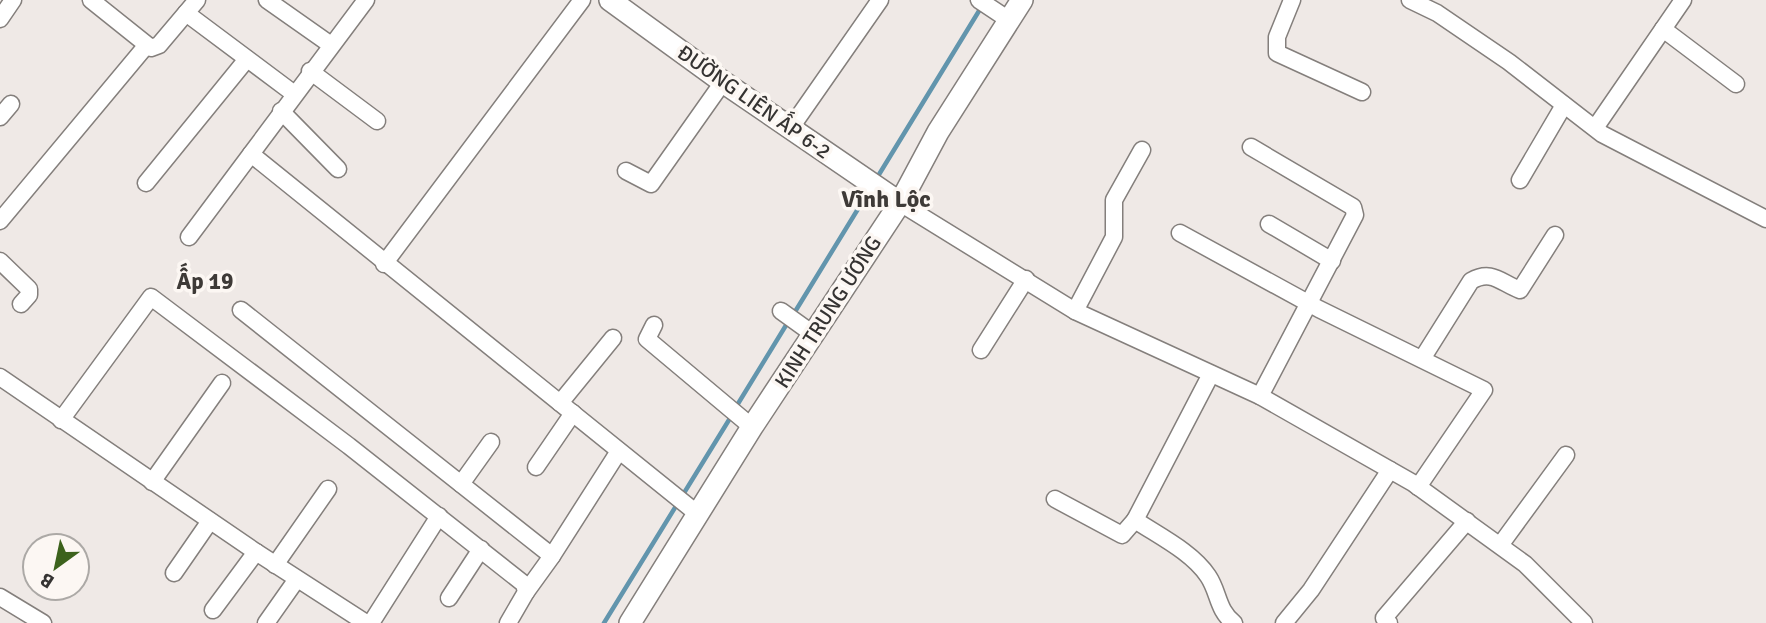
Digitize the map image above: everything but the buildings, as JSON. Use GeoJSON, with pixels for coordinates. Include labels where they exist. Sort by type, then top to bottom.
{"type":"FeatureCollection","features":[{"type":"Feature","properties":{"kind":"street"},"geometry":{"type":"LineString","coordinates":[[0,19],[13,0]]}},
{"type":"Feature","properties":{"kind":"street"},"geometry":{"type":"LineString","coordinates":[[91,0],[151,48],[159,45],[197,0]]}},
{"type":"Feature","properties":{"kind":"street"},"geometry":{"type":"LineString","coordinates":[[267,0],[331,45]]}},
{"type":"Feature","properties":{"kind":"street"},"geometry":{"type":"LineString","coordinates":[[189,237],[293,93],[366,0]]}},
{"type":"Feature","properties":{"kind":"street"},"geometry":{"type":"LineString","coordinates":[[384,264],[582,0]]}},
{"type":"Feature","properties":{"kind":"street","name":"ĐƯỜNG LIÊN ẤP 6-2"},"geometry":{"type":"LineString","coordinates":[[610,0],[790,129],[894,199]]}},
{"type":"Feature","properties":{"kind":"street"},"geometry":{"type":"LineString","coordinates":[[790,129],[880,0]]}},
{"type":"Feature","properties":{"kind":"street","name":"KINH TRUNG ƯƠNG"},"geometry":{"type":"LineString","coordinates":[[630,623],[747,422],[813,334],[894,199],[938,132],[994,10],[1022,0]]}},
{"type":"Feature","properties":{"kind":"street"},"geometry":{"type":"LineString","coordinates":[[1292,0],[1277,37],[1277,53],[1362,92]]}},
{"type":"Feature","properties":{"kind":"street"},"geometry":{"type":"LineString","coordinates":[[1410,0],[1447,20],[1595,128],[1766,219]]}},
{"type":"Feature","properties":{"kind":"street"},"geometry":{"type":"LineString","coordinates":[[1595,128],[1683,0]]}},
{"type":"Feature","properties":{"kind":"street"},"geometry":{"type":"LineString","coordinates":[[186,13],[293,93]]}},
{"type":"Feature","properties":{"kind":"street"},"geometry":{"type":"LineString","coordinates":[[1663,29],[1737,84]]}},
{"type":"Feature","properties":{"kind":"street"},"geometry":{"type":"LineString","coordinates":[[0,221],[146,46]]}},
{"type":"Feature","properties":{"kind":"street"},"geometry":{"type":"LineString","coordinates":[[145,183],[247,59]]}},
{"type":"Feature","properties":{"kind":"street"},"geometry":{"type":"LineString","coordinates":[[310,71],[377,121]]}},
{"type":"Feature","properties":{"kind":"street"},"geometry":{"type":"LineString","coordinates":[[626,171],[651,184],[723,82]]}},
{"type":"Feature","properties":{"kind":"street"},"geometry":{"type":"LineString","coordinates":[[0,117],[10,104]]}},
{"type":"Feature","properties":{"kind":"street"},"geometry":{"type":"LineString","coordinates":[[1520,180],[1564,104]]}},
{"type":"Feature","properties":{"kind":"street"},"geometry":{"type":"LineString","coordinates":[[281,111],[338,169]]}},
{"type":"Feature","properties":{"kind":"street"},"geometry":{"type":"LineString","coordinates":[[1251,146],[1353,207],[1355,215],[1261,396]]}},
{"type":"Feature","properties":{"kind":"street"},"geometry":{"type":"LineString","coordinates":[[1076,311],[1114,237],[1114,200],[1142,150]]}},
{"type":"Feature","properties":{"kind":"street"},"geometry":{"type":"LineString","coordinates":[[251,154],[384,264],[695,511]]}},
{"type":"Feature","properties":{"kind":"street"},"geometry":{"type":"LineString","coordinates":[[894,199],[1076,311],[1261,396],[1418,487],[1501,544],[1546,582],[1584,623]]}},
{"type":"Feature","properties":{"kind":"street"},"geometry":{"type":"LineString","coordinates":[[1269,224],[1332,261]]}},
{"type":"Feature","properties":{"kind":"street"},"geometry":{"type":"LineString","coordinates":[[1181,233],[1310,304],[1484,390],[1418,487]]}},
{"type":"Feature","properties":{"kind":"street"},"geometry":{"type":"LineString","coordinates":[[1422,359],[1471,281],[1483,275],[1495,276],[1520,290],[1555,234]]}},
{"type":"Feature","properties":{"kind":"street"},"geometry":{"type":"LineString","coordinates":[[0,261],[29,289],[29,295],[21,304]]}},
{"type":"Feature","properties":{"kind":"street"},"geometry":{"type":"LineString","coordinates":[[981,350],[1026,279]]}},
{"type":"Feature","properties":{"kind":"street"},"geometry":{"type":"LineString","coordinates":[[61,420],[151,297],[481,549],[524,584],[526,592]]}},
{"type":"Feature","properties":{"kind":"street"},"geometry":{"type":"LineString","coordinates":[[241,310],[552,556]]}},
{"type":"Feature","properties":{"kind":"street"},"geometry":{"type":"LineString","coordinates":[[781,311],[813,334]]}},
{"type":"Feature","properties":{"kind":"street"},"geometry":{"type":"LineString","coordinates":[[654,325],[647,340],[747,422]]}},
{"type":"Feature","properties":{"kind":"street"},"geometry":{"type":"LineString","coordinates":[[560,403],[613,338]]}},
{"type":"Feature","properties":{"kind":"street"},"geometry":{"type":"LineString","coordinates":[[1055,499],[1122,535],[1135,520],[1211,374]]}},
{"type":"Feature","properties":{"kind":"street"},"geometry":{"type":"LineString","coordinates":[[0,377],[275,565],[369,623],[439,516]]}},
{"type":"Feature","properties":{"kind":"street"},"geometry":{"type":"LineString","coordinates":[[152,482],[222,383]]}},
{"type":"Feature","properties":{"kind":"street"},"geometry":{"type":"LineString","coordinates":[[536,467],[573,413]]}},
{"type":"Feature","properties":{"kind":"street"},"geometry":{"type":"LineString","coordinates":[[461,484],[491,442]]}},
{"type":"Feature","properties":{"kind":"street"},"geometry":{"type":"LineString","coordinates":[[508,623],[618,451]]}},
{"type":"Feature","properties":{"kind":"street"},"geometry":{"type":"LineString","coordinates":[[1501,544],[1566,455]]}},
{"type":"Feature","properties":{"kind":"street"},"geometry":{"type":"LineString","coordinates":[[1284,623],[1311,590],[1390,470]]}},
{"type":"Feature","properties":{"kind":"street"},"geometry":{"type":"LineString","coordinates":[[275,565],[328,489]]}},
{"type":"Feature","properties":{"kind":"street"},"geometry":{"type":"LineString","coordinates":[[1135,520],[1181,550],[1208,576],[1222,611],[1234,623]]}},
{"type":"Feature","properties":{"kind":"street"},"geometry":{"type":"LineString","coordinates":[[174,573],[210,521]]}},
{"type":"Feature","properties":{"kind":"street"},"geometry":{"type":"LineString","coordinates":[[1384,621],[1467,521]]}},
{"type":"Feature","properties":{"kind":"street"},"geometry":{"type":"LineString","coordinates":[[449,598],[481,549]]}},
{"type":"Feature","properties":{"kind":"street"},"geometry":{"type":"LineString","coordinates":[[212,610],[256,552]]}},
{"type":"Feature","properties":{"kind":"street"},"geometry":{"type":"LineString","coordinates":[[266,623],[297,579]]}},
{"type":"Feature","properties":{"kind":"street"},"geometry":{"type":"LineString","coordinates":[[0,597],[43,623]]}},
{"type":"Feature","properties":{"kind":"waterway"},"geometry":{"type":"LineString","coordinates":[[875,181],[982,6]]}},
{"type":"Feature","properties":{"kind":"waterway"},"geometry":{"type":"LineString","coordinates":[[793,315],[869,191]]}},
{"type":"Feature","properties":{"kind":"waterway"},"geometry":{"type":"LineString","coordinates":[[736,407],[788,322]]}},
{"type":"Feature","properties":{"kind":"waterway"},"geometry":{"type":"LineString","coordinates":[[604,623],[732,415]]}},
{"type":"Feature","properties":{"kind":"district","name":"Vĩnh Lộc"},"geometry":{"type":"Point","coordinates":[886,199]}},
{"type":"Feature","properties":{"kind":"district","name":"Ấp 19"},"geometry":{"type":"Point","coordinates":[205,281]}}]}
